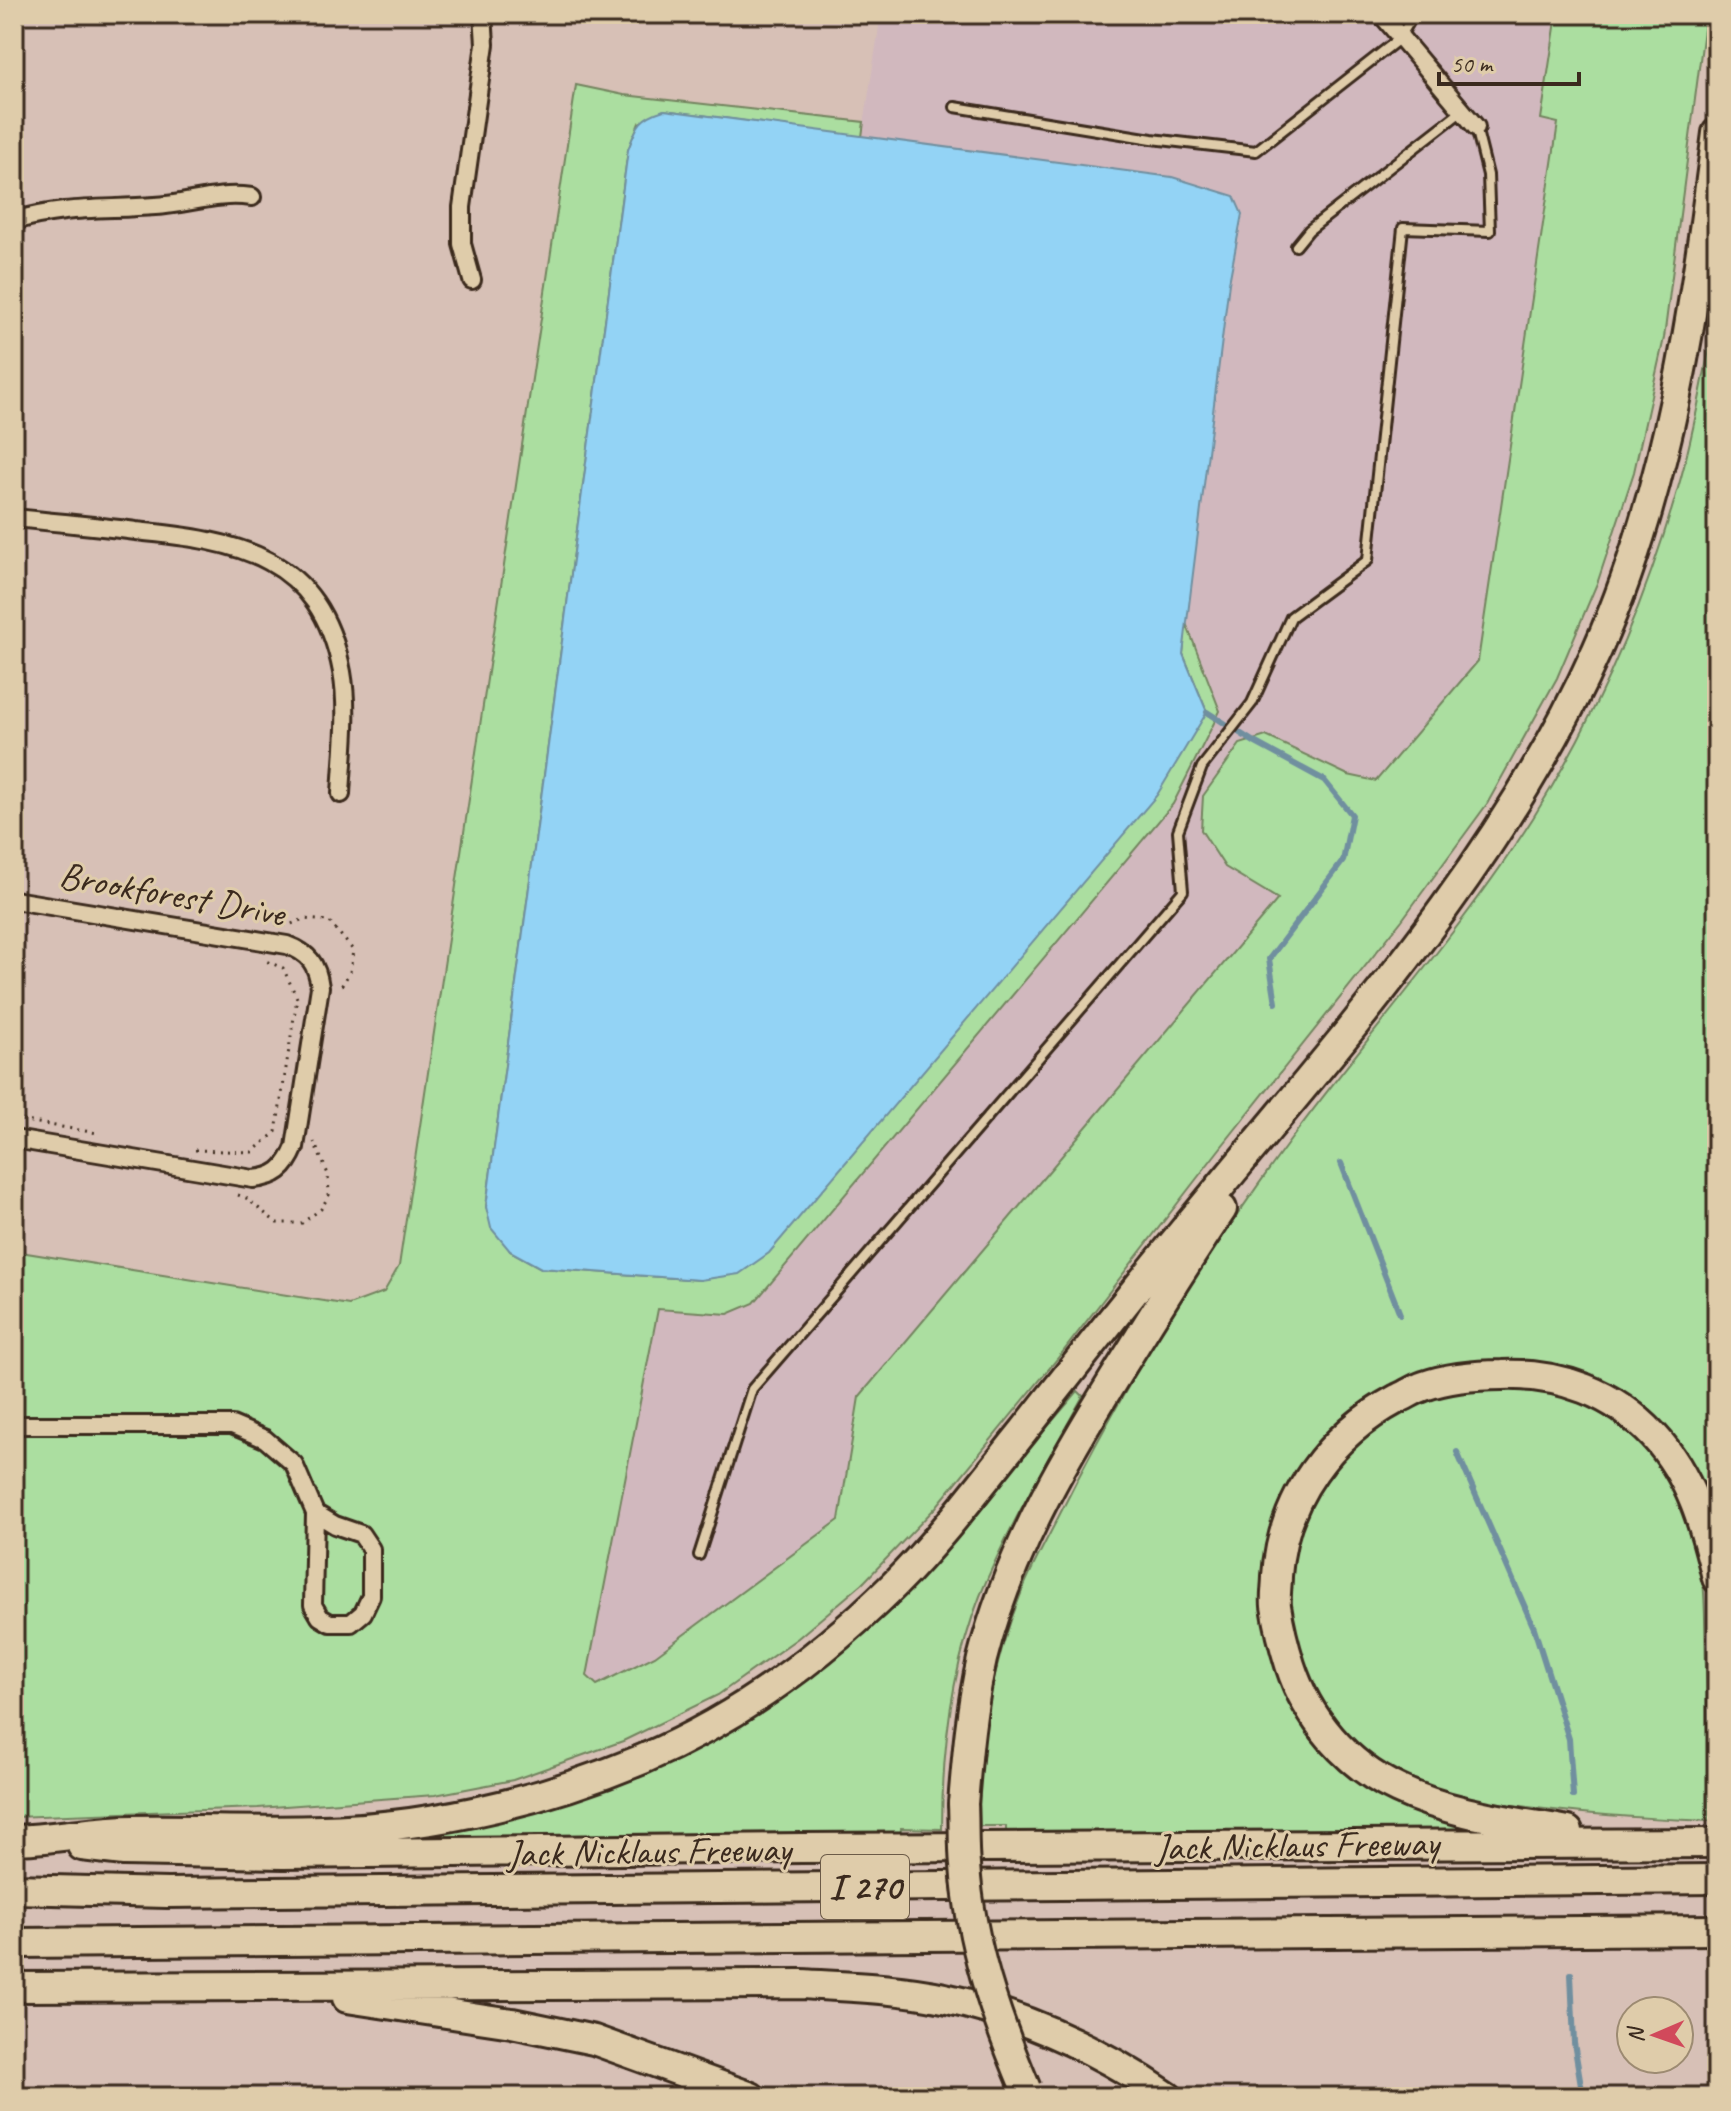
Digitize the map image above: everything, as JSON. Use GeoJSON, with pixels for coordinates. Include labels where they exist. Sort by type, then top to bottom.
{"type":"FeatureCollection","features":[{"type":"Feature","properties":{"kind":"highway"},"geometry":{"type":"LineString","coordinates":[[1028,2093],[1001,2029],[976,1940],[965,1866],[963,1804],[969,1732],[982,1659],[1010,1575],[1081,1429],[1201,1240],[1318,1071],[1490,843],[1552,742],[1598,648],[1641,538],[1676,402],[1702,248],[1717,133]]}},
{"type":"Feature","properties":{"kind":"highway"},"geometry":{"type":"LineString","coordinates":[[22,1840],[123,1830],[342,1829],[398,1824],[501,1807],[549,1794],[646,1757],[732,1714],[831,1642],[896,1582],[954,1518],[1182,1233],[1318,1071]]}},
{"type":"Feature","properties":{"kind":"highway"},"geometry":{"type":"LineString","coordinates":[[1636,1843],[1437,1804],[1396,1789],[1342,1751],[1317,1721],[1297,1686],[1284,1645],[1275,1603],[1278,1559],[1286,1522],[1319,1464],[1338,1440],[1371,1413],[1423,1386],[1468,1375],[1529,1374],[1553,1378],[1594,1392],[1626,1409],[1655,1437],[1696,1499],[1717,1578]]}},
{"type":"Feature","properties":{"kind":"highway"},"geometry":{"type":"LineString","coordinates":[[22,1840],[124,1851],[283,1854],[1717,1843]]}},
{"type":"Feature","properties":{"kind":"highway","name":"Jack Nicklaus Freeway"},"geometry":{"type":"LineString","coordinates":[[14,1889],[167,1893],[1717,1879]]}},
{"type":"Feature","properties":{"kind":"highway","name":"I 270"},"geometry":{"type":"LineString","coordinates":[[14,1943],[1717,1930]]}},
{"type":"Feature","properties":{"kind":"highway"},"geometry":{"type":"LineString","coordinates":[[14,1987],[802,1984],[876,1988],[941,1997],[985,2008],[1040,2028],[1089,2050],[1168,2097]]}},
{"type":"Feature","properties":{"kind":"highway"},"geometry":{"type":"LineString","coordinates":[[272,1985],[512,2023],[594,2040],[751,2097]]}},
{"type":"Feature","properties":{"kind":"street"},"geometry":{"type":"LineString","coordinates":[[472,280],[462,244],[462,207],[485,44],[483,14]]}},
{"type":"Feature","properties":{"kind":"street"},"geometry":{"type":"LineString","coordinates":[[1381,14],[1476,127]]}},
{"type":"Feature","properties":{"kind":"street"},"geometry":{"type":"LineString","coordinates":[[14,221],[44,212],[81,208],[159,206],[229,194],[252,197]]}},
{"type":"Feature","properties":{"kind":"street"},"geometry":{"type":"LineString","coordinates":[[14,518],[203,539],[252,552],[292,577],[325,620],[342,675],[341,794]]}},
{"type":"Feature","properties":{"kind":"street","name":"Brookforest Drive"},"geometry":{"type":"LineString","coordinates":[[14,900],[287,945],[303,951],[313,962],[320,987],[295,1147],[289,1162],[280,1172],[267,1178],[253,1179],[14,1139]]}},
{"type":"Feature","properties":{"kind":"street"},"geometry":{"type":"LineString","coordinates":[[14,1425],[232,1425],[265,1439],[294,1464],[315,1513],[313,1605],[320,1617],[330,1623],[351,1623],[363,1613],[371,1596],[371,1549],[361,1534],[335,1525],[315,1513]]}},
{"type":"Feature","properties":{"kind":"lane"},"geometry":{"type":"LineString","coordinates":[[955,107],[1152,139],[1256,151],[1399,39],[1414,14]]}},
{"type":"Feature","properties":{"kind":"lane"},"geometry":{"type":"LineString","coordinates":[[1296,246],[1309,230],[1462,111]]}},
{"type":"Feature","properties":{"kind":"lane"},"geometry":{"type":"LineString","coordinates":[[699,1555],[752,1389],[1183,891],[1178,831],[1202,767],[1252,703],[1291,617],[1368,560],[1403,228],[1490,231],[1488,175],[1476,127]]}},
{"type":"Feature","properties":{"kind":"path"},"geometry":{"type":"LineString","coordinates":[[274,924],[289,925],[304,919],[329,921],[345,938],[353,950],[350,972],[332,1000]]}},
{"type":"Feature","properties":{"kind":"path"},"geometry":{"type":"LineString","coordinates":[[188,1150],[252,1152],[276,1132],[297,998],[283,968],[258,957]]}},
{"type":"Feature","properties":{"kind":"path"},"geometry":{"type":"LineString","coordinates":[[14,1119],[101,1134]]}},
{"type":"Feature","properties":{"kind":"path"},"geometry":{"type":"LineString","coordinates":[[236,1195],[246,1198],[277,1223],[302,1223],[321,1209],[329,1195],[328,1174],[313,1139]]}},
{"type":"Feature","properties":{"kind":"shaded area"},"geometry":{"type":"Polygon","coordinates":[[[881,14],[1557,14],[1541,119],[1558,122],[1478,661],[1376,782],[1348,775],[1225,867],[1278,899],[859,1397],[839,1520],[655,1656],[596,1685],[587,1676],[658,1309],[728,1314],[754,1303],[1173,804],[1219,711],[1186,623],[1229,283],[1241,214],[1234,196],[1172,177],[862,137],[881,14]]]}},
{"type":"Feature","properties":{"kind":"green space"},"geometry":{"type":"Polygon","coordinates":[[[1557,14],[1706,14],[1664,338],[1634,472],[1598,581],[1557,678],[1487,804],[1402,920],[1062,1353],[936,1507],[863,1583],[798,1638],[718,1695],[623,1741],[513,1780],[435,1795],[258,1808],[14,1817],[14,1251],[349,1305],[384,1292],[399,1266],[576,85],[624,95],[864,122],[862,137],[664,110],[639,123],[628,150],[486,1207],[510,1251],[541,1268],[700,1280],[1207,712],[1183,654],[1186,623],[1220,711],[1173,804],[754,1303],[728,1314],[658,1309],[587,1676],[597,1685],[655,1656],[839,1520],[859,1397],[1278,899],[1225,867],[1201,830],[1203,796],[1240,744],[1266,736],[1348,775],[1376,781],[1478,661],[1558,123],[1541,119],[1557,14]]]}},
{"type":"Feature","properties":{"kind":"green space"},"geometry":{"type":"Polygon","coordinates":[[[1717,312],[1717,1541],[1693,1475],[1568,1377],[1385,1392],[1268,1562],[1310,1727],[1461,1819],[1462,1830],[1006,1833],[1006,1826],[980,1826],[981,1766],[988,1706],[1002,1647],[1032,1569],[1116,1407],[1204,1264],[1300,1127],[1478,898],[1533,818],[1578,740],[1617,658],[1665,531],[1689,445],[1717,312]]]}},
{"type":"Feature","properties":{"kind":"green space"},"geometry":{"type":"Polygon","coordinates":[[[1506,1387],[1566,1398],[1614,1423],[1655,1460],[1685,1507],[1695,1532],[1704,1586],[1710,1821],[1510,1805],[1425,1789],[1394,1776],[1358,1749],[1326,1715],[1311,1690],[1289,1620],[1287,1593],[1293,1548],[1302,1518],[1316,1489],[1334,1463],[1356,1440],[1409,1405],[1439,1394],[1470,1388],[1506,1387]]]}},
{"type":"Feature","properties":{"kind":"green space"},"geometry":{"type":"Polygon","coordinates":[[[1078,1391],[1083,1396],[1003,1545],[970,1624],[955,1681],[946,1740],[942,1829],[901,1828],[901,1833],[432,1839],[431,1826],[657,1761],[938,1555],[1078,1391]]]}},
{"type":"Feature","properties":{"kind":"water"},"geometry":{"type":"Polygon","coordinates":[[[664,110],[1172,177],[1234,196],[1242,214],[1229,283],[1183,654],[1207,712],[1157,795],[769,1253],[739,1274],[700,1280],[541,1268],[510,1251],[491,1228],[486,1207],[628,150],[640,124],[664,110]]]}},
{"type":"Feature","properties":{"kind":"waterway"},"geometry":{"type":"LineString","coordinates":[[1207,712],[1324,780],[1352,815],[1343,861],[1269,959],[1276,1003]]}},
{"type":"Feature","properties":{"kind":"waterway"},"geometry":{"type":"LineString","coordinates":[[1341,1163],[1400,1314]]}},
{"type":"Feature","properties":{"kind":"waterway"},"geometry":{"type":"LineString","coordinates":[[1457,1452],[1534,1628],[1569,1739],[1573,1796]]}},
{"type":"Feature","properties":{"kind":"waterway"},"geometry":{"type":"LineString","coordinates":[[1571,1974],[1574,2043],[1583,2097]]}}]}
